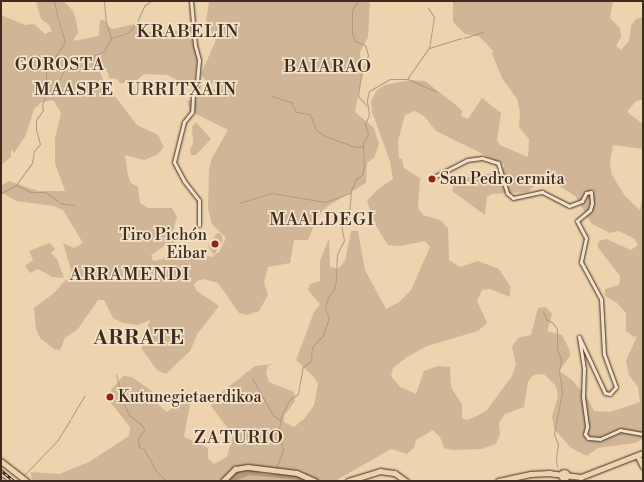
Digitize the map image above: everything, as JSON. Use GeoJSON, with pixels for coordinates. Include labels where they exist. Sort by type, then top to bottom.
{"type":"FeatureCollection","features":[{"type":"Feature","properties":{"kind":"highway"},"geometry":{"type":"LineString","coordinates":[[498,481],[530,474],[548,473],[581,476],[641,455],[643,466]]}},
{"type":"Feature","properties":{"kind":"highway"},"geometry":{"type":"LineString","coordinates":[[1,461],[27,481]]}},
{"type":"Feature","properties":{"kind":"highway"},"geometry":{"type":"LineString","coordinates":[[223,481],[235,470],[248,466],[297,473],[315,481]]}},
{"type":"Feature","properties":{"kind":"highway"},"geometry":{"type":"LineString","coordinates":[[348,481],[380,471],[395,473],[406,481]]}},
{"type":"Feature","properties":{"kind":"street"},"geometry":{"type":"LineString","coordinates":[[191,1],[199,60],[197,83],[193,95],[192,112],[184,122],[174,162],[184,181],[199,200],[199,224]]}},
{"type":"Feature","properties":{"kind":"street"},"geometry":{"type":"LineString","coordinates":[[434,177],[466,160],[482,158],[498,163],[507,193],[513,198],[542,192],[569,206],[582,201],[588,192],[591,192],[592,202],[590,210],[577,222],[586,238],[581,262],[601,299],[604,354],[616,386],[610,394],[606,393],[579,337],[584,368],[583,397],[587,427],[585,434],[588,438],[600,439],[620,430],[643,434]]}},
{"type":"Feature","properties":{"kind":"shaded area"},"geometry":{"type":"Polygon","coordinates":[[[36,1],[64,1],[73,11],[76,20],[78,32],[73,41],[99,36],[100,20],[104,20],[109,27],[113,29],[139,23],[140,31],[160,33],[183,30],[194,23],[198,50],[194,88],[167,75],[144,74],[134,83],[120,83],[117,79],[109,78],[108,72],[100,72],[104,82],[137,125],[158,135],[164,147],[157,155],[144,160],[125,155],[128,176],[131,183],[138,187],[140,203],[148,208],[172,208],[177,217],[170,240],[174,236],[175,241],[172,244],[170,242],[151,255],[153,261],[163,259],[168,252],[181,258],[188,252],[212,257],[219,252],[226,238],[212,224],[208,209],[209,169],[212,158],[228,130],[190,111],[187,101],[219,87],[206,81],[201,74],[216,40],[206,23],[209,1],[370,1],[368,37],[360,52],[362,76],[355,112],[374,128],[379,144],[374,158],[367,163],[366,183],[328,206],[318,216],[308,240],[294,240],[290,263],[268,267],[264,282],[268,295],[259,311],[247,315],[239,313],[218,283],[204,279],[197,281],[194,285],[197,291],[219,306],[198,333],[190,351],[166,374],[157,370],[141,348],[150,320],[138,325],[123,323],[113,318],[104,300],[98,300],[78,329],[65,338],[60,350],[54,349],[40,338],[36,329],[34,308],[54,293],[72,273],[63,243],[74,248],[83,243],[63,210],[54,206],[16,201],[1,192],[1,186],[9,181],[38,191],[65,191],[55,163],[55,139],[61,113],[53,100],[42,102],[34,109],[25,137],[14,153],[11,149],[11,157],[1,165],[1,15],[25,25],[34,24],[45,34],[52,31],[48,24],[41,19],[36,1]]]}},
{"type":"Feature","properties":{"kind":"shaded area"},"geometry":{"type":"Polygon","coordinates":[[[453,1],[613,1],[610,18],[620,28],[621,37],[616,46],[621,50],[629,41],[631,26],[636,19],[643,17],[643,99],[635,102],[627,112],[643,124],[643,149],[613,145],[610,163],[612,175],[625,196],[640,210],[643,194],[643,439],[635,443],[598,448],[587,456],[571,448],[554,429],[552,416],[558,397],[556,386],[545,375],[538,374],[532,376],[528,382],[524,407],[505,414],[499,423],[500,434],[496,444],[482,449],[452,450],[444,448],[440,437],[433,430],[416,440],[414,448],[407,454],[391,449],[335,481],[32,481],[31,472],[59,474],[89,462],[129,436],[130,427],[111,403],[111,390],[123,376],[132,377],[153,392],[156,403],[167,412],[178,404],[178,398],[183,392],[192,394],[184,437],[208,448],[208,458],[214,464],[227,457],[234,431],[229,430],[211,406],[218,395],[255,366],[273,364],[268,366],[266,373],[269,382],[294,392],[295,401],[284,416],[284,422],[294,427],[305,418],[314,405],[318,384],[314,377],[296,360],[314,312],[320,304],[308,290],[310,284],[320,281],[320,261],[329,238],[330,267],[338,269],[345,261],[351,231],[358,231],[365,270],[386,309],[399,302],[411,290],[430,247],[425,241],[400,246],[388,245],[376,226],[367,201],[378,189],[393,179],[390,161],[372,112],[371,102],[376,91],[385,85],[410,80],[425,81],[457,106],[462,111],[461,116],[468,119],[482,98],[501,113],[497,140],[500,145],[528,157],[529,139],[519,127],[520,112],[517,99],[502,78],[492,54],[493,51],[480,37],[465,34],[453,22],[453,1]],[[415,111],[405,115],[398,141],[399,158],[402,159],[404,168],[420,178],[418,208],[423,215],[440,220],[448,228],[449,260],[460,267],[478,261],[499,269],[510,286],[510,297],[490,289],[482,290],[477,301],[487,323],[478,331],[427,346],[407,357],[393,368],[391,376],[400,387],[416,394],[424,371],[438,366],[450,367],[451,387],[462,405],[462,418],[467,420],[477,416],[487,410],[512,376],[516,364],[512,347],[518,338],[531,335],[538,308],[546,307],[552,314],[547,331],[562,335],[570,351],[570,356],[559,371],[572,380],[587,397],[594,411],[610,412],[640,402],[638,387],[629,375],[626,361],[637,336],[634,337],[626,331],[626,313],[616,302],[605,296],[605,289],[619,285],[620,276],[597,246],[599,241],[606,239],[631,250],[638,245],[635,239],[619,231],[610,233],[592,224],[575,196],[549,179],[541,179],[528,192],[492,194],[487,197],[485,215],[452,191],[454,184],[462,179],[502,171],[505,165],[436,131],[424,116],[415,111]]]}},
{"type":"Feature","properties":{"kind":"shaded area"},"geometry":{"type":"Polygon","coordinates":[[[196,122],[211,139],[196,155],[191,155],[190,149],[193,144],[192,127],[196,122]]]}},
{"type":"Feature","properties":{"kind":"shaded area","name":"Tiro Pichón Eibar"},"geometry":{"type":"Polygon","coordinates":[[[217,233],[221,234],[223,240],[214,255],[208,246],[217,233]]]}},
{"type":"Feature","properties":{"kind":"shaded area"},"geometry":{"type":"Polygon","coordinates":[[[50,243],[55,249],[51,253],[57,259],[64,278],[52,277],[38,269],[30,273],[25,266],[33,260],[29,251],[50,243]]]}},
{"type":"Feature","properties":{"kind":"shaded area"},"geometry":{"type":"Polygon","coordinates":[[[247,468],[263,474],[294,475],[310,481],[249,475],[235,481],[226,481],[232,475],[247,468]]]}},
{"type":"Feature","properties":{"kind":"waterway"},"geometry":{"type":"LineString","coordinates":[[54,1],[58,20]]}},
{"type":"Feature","properties":{"kind":"waterway"},"geometry":{"type":"LineString","coordinates":[[104,1],[106,22],[111,38]]}},
{"type":"Feature","properties":{"kind":"waterway"},"geometry":{"type":"LineString","coordinates":[[112,38],[129,32],[137,22],[144,6],[151,1]]}},
{"type":"Feature","properties":{"kind":"waterway"},"geometry":{"type":"LineString","coordinates":[[358,1],[352,10],[352,33],[355,41],[365,45],[368,55],[361,76],[358,96],[367,106]]}},
{"type":"Feature","properties":{"kind":"waterway"},"geometry":{"type":"LineString","coordinates":[[428,8],[434,17],[429,48]]}},
{"type":"Feature","properties":{"kind":"waterway"},"geometry":{"type":"LineString","coordinates":[[45,96],[42,93],[42,88],[46,85],[46,71],[65,42],[59,22]]}},
{"type":"Feature","properties":{"kind":"waterway"},"geometry":{"type":"LineString","coordinates":[[464,38],[483,32]]}},
{"type":"Feature","properties":{"kind":"waterway","name":"GOROSTA"},"geometry":{"type":"LineString","coordinates":[[58,201],[45,192],[31,192],[16,185],[32,163],[34,151],[40,144],[36,129],[36,120],[43,110],[42,105],[47,91],[56,88],[68,61],[91,57],[104,51],[111,38]]}},
{"type":"Feature","properties":{"kind":"waterway"},"geometry":{"type":"LineString","coordinates":[[276,468],[283,450],[279,430],[281,416],[290,399],[298,394],[303,367],[311,361],[312,347],[323,335],[329,318],[325,309],[328,297],[334,289],[336,280],[337,254],[344,240],[341,225],[349,217],[351,190],[356,179],[362,175],[364,165],[363,143],[368,134],[365,124],[369,115],[367,100],[369,91],[390,79],[407,79],[429,48],[462,38]]}},
{"type":"Feature","properties":{"kind":"waterway"},"geometry":{"type":"LineString","coordinates":[[408,79],[437,92]]}},
{"type":"Feature","properties":{"kind":"waterway"},"geometry":{"type":"LineString","coordinates":[[272,96],[291,102],[296,112],[310,114],[316,130],[325,136],[356,147],[363,146]]}},
{"type":"Feature","properties":{"kind":"waterway","name":"GOROSTA"},"geometry":{"type":"LineString","coordinates":[[1,193],[15,186]]}},
{"type":"Feature","properties":{"kind":"waterway","name":"MAALDEGI"},"geometry":{"type":"LineString","coordinates":[[239,203],[272,193],[325,202],[350,193]]}},
{"type":"Feature","properties":{"kind":"waterway"},"geometry":{"type":"LineString","coordinates":[[59,203],[74,205]]}},
{"type":"Feature","properties":{"kind":"waterway"},"geometry":{"type":"LineString","coordinates":[[543,311],[546,319],[553,323],[557,329],[557,349],[561,359],[559,371],[562,392],[554,434],[558,444],[556,459],[557,467]]}},
{"type":"Feature","properties":{"kind":"waterway"},"geometry":{"type":"LineString","coordinates":[[116,374],[123,402],[129,415],[143,426],[144,430],[138,439],[139,447],[144,449],[156,471],[166,481]]}},
{"type":"Feature","properties":{"kind":"waterway"},"geometry":{"type":"LineString","coordinates":[[252,378],[273,415],[280,420]]}},
{"type":"Feature","properties":{"kind":"waterway"},"geometry":{"type":"LineString","coordinates":[[71,418],[84,396]]}},
{"type":"Feature","properties":{"kind":"waterway"},"geometry":{"type":"LineString","coordinates":[[24,475],[57,441],[70,420]]}},
{"type":"Feature","properties":{"kind":"railway"},"geometry":{"type":"LineString","coordinates":[[1,470],[14,481]]}},
{"type":"Feature","properties":{"kind":"place","name":"San Pedro ermita"},"geometry":{"type":"Point","coordinates":[432,179]}},
{"type":"Feature","properties":{"kind":"place","name":"Tiro Pichón Eibar"},"geometry":{"type":"Point","coordinates":[215,244]}},
{"type":"Feature","properties":{"kind":"place","name":"Kutunegietaerdikoa"},"geometry":{"type":"Point","coordinates":[110,397]}},
{"type":"Feature","properties":{"kind":"district","name":"KRABELIN"},"geometry":{"type":"Point","coordinates":[188,32]}},
{"type":"Feature","properties":{"kind":"district","name":"GOROSTA"},"geometry":{"type":"Point","coordinates":[60,66]}},
{"type":"Feature","properties":{"kind":"district","name":"BAIARAO"},"geometry":{"type":"Point","coordinates":[328,67]}},
{"type":"Feature","properties":{"kind":"district","name":"MAASPE"},"geometry":{"type":"Point","coordinates":[74,90]}},
{"type":"Feature","properties":{"kind":"district","name":"URRITXAIN"},"geometry":{"type":"Point","coordinates":[182,90]}},
{"type":"Feature","properties":{"kind":"district","name":"MAALDEGI"},"geometry":{"type":"Point","coordinates":[322,220]}},
{"type":"Feature","properties":{"kind":"district","name":"ARRAMENDI"},"geometry":{"type":"Point","coordinates":[130,275]}},
{"type":"Feature","properties":{"kind":"district","name":"ARRATE"},"geometry":{"type":"Point","coordinates":[139,338]}},
{"type":"Feature","properties":{"kind":"district","name":"ZATURIO"},"geometry":{"type":"Point","coordinates":[239,438]}}]}
